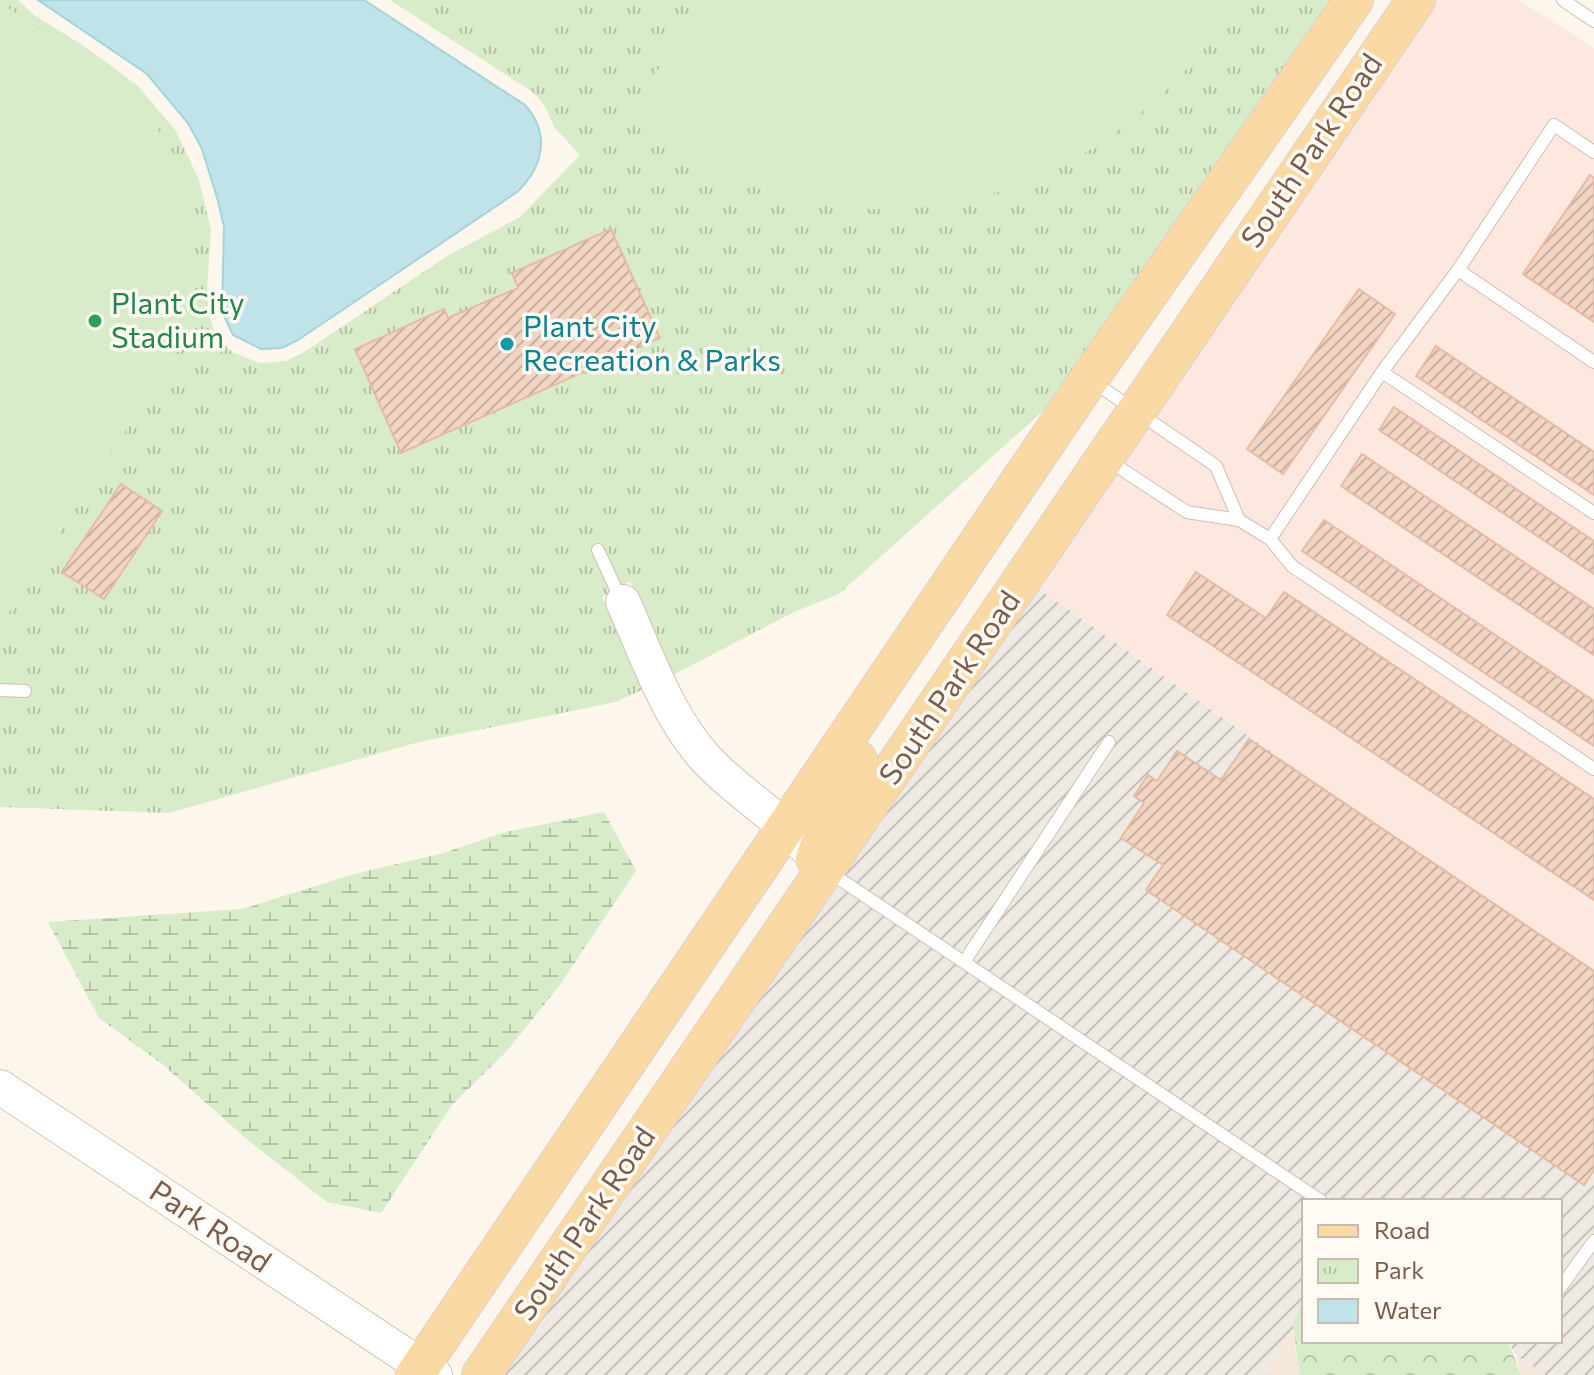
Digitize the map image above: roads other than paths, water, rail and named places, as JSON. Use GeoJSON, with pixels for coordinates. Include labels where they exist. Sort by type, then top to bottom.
{"type":"FeatureCollection","features":[{"type":"Feature","properties":{"kind":"main road","name":"South Park Road"},"geometry":{"type":"LineString","coordinates":[[481,1375],[820,864],[1104,457],[1112,395],[1354,0]]}},
{"type":"Feature","properties":{"kind":"main road"},"geometry":{"type":"LineString","coordinates":[[1112,395],[1115,379],[1374,0]]}},
{"type":"Feature","properties":{"kind":"main road","name":"South Park Road"},"geometry":{"type":"LineString","coordinates":[[430,1373],[648,1033],[1029,470],[1112,395],[1416,0]]}},
{"type":"Feature","properties":{"kind":"main road"},"geometry":{"type":"LineString","coordinates":[[820,864],[844,780],[1007,540],[1029,470]]}},
{"type":"Feature","properties":{"kind":"street"},"geometry":{"type":"LineString","coordinates":[[623,602],[689,739],[727,779],[788,828],[820,864]]}},
{"type":"Feature","properties":{"kind":"street","name":"Park Road"},"geometry":{"type":"LineString","coordinates":[[0,1087],[430,1373]]}},
{"type":"Feature","properties":{"kind":"lane"},"geometry":{"type":"LineString","coordinates":[[1563,0],[1594,21]]}},
{"type":"Feature","properties":{"kind":"lane"},"geometry":{"type":"LineString","coordinates":[[1270,539],[1382,372],[1458,270],[1554,125],[1594,152]]}},
{"type":"Feature","properties":{"kind":"lane"},"geometry":{"type":"LineString","coordinates":[[1458,270],[1594,362]]}},
{"type":"Feature","properties":{"kind":"lane"},"geometry":{"type":"LineString","coordinates":[[1382,372],[1594,513]]}},
{"type":"Feature","properties":{"kind":"lane"},"geometry":{"type":"LineString","coordinates":[[1112,395],[1216,466],[1239,520]]}},
{"type":"Feature","properties":{"kind":"lane"},"geometry":{"type":"LineString","coordinates":[[1104,457],[1187,512],[1239,520],[1270,539],[1292,566],[1594,769]]}},
{"type":"Feature","properties":{"kind":"lane"},"geometry":{"type":"LineString","coordinates":[[598,550],[623,602]]}},
{"type":"Feature","properties":{"kind":"lane"},"geometry":{"type":"LineString","coordinates":[[0,690],[25,691]]}},
{"type":"Feature","properties":{"kind":"lane"},"geometry":{"type":"LineString","coordinates":[[964,962],[1109,742]]}},
{"type":"Feature","properties":{"kind":"lane"},"geometry":{"type":"LineString","coordinates":[[820,864],[1318,1199]]}},
{"type":"Feature","properties":{"kind":"lane"},"geometry":{"type":"LineString","coordinates":[[1562,1285],[1594,1241]]}},
{"type":"Feature","properties":{"kind":"water"},"geometry":{"type":"Polygon","coordinates":[[[38,0],[364,0],[525,105],[533,116],[541,139],[538,161],[517,192],[298,340],[282,348],[261,349],[233,335],[222,312],[224,227],[202,149],[188,123],[147,74],[38,0]]]}},
{"type":"Feature","properties":{"kind":"place","name":"Plant City Stadium"},"geometry":{"type":"Point","coordinates":[95,321]}},
{"type":"Feature","properties":{"kind":"place","name":"Plant City Recreation & Parks"},"geometry":{"type":"Point","coordinates":[507,344]}}]}
